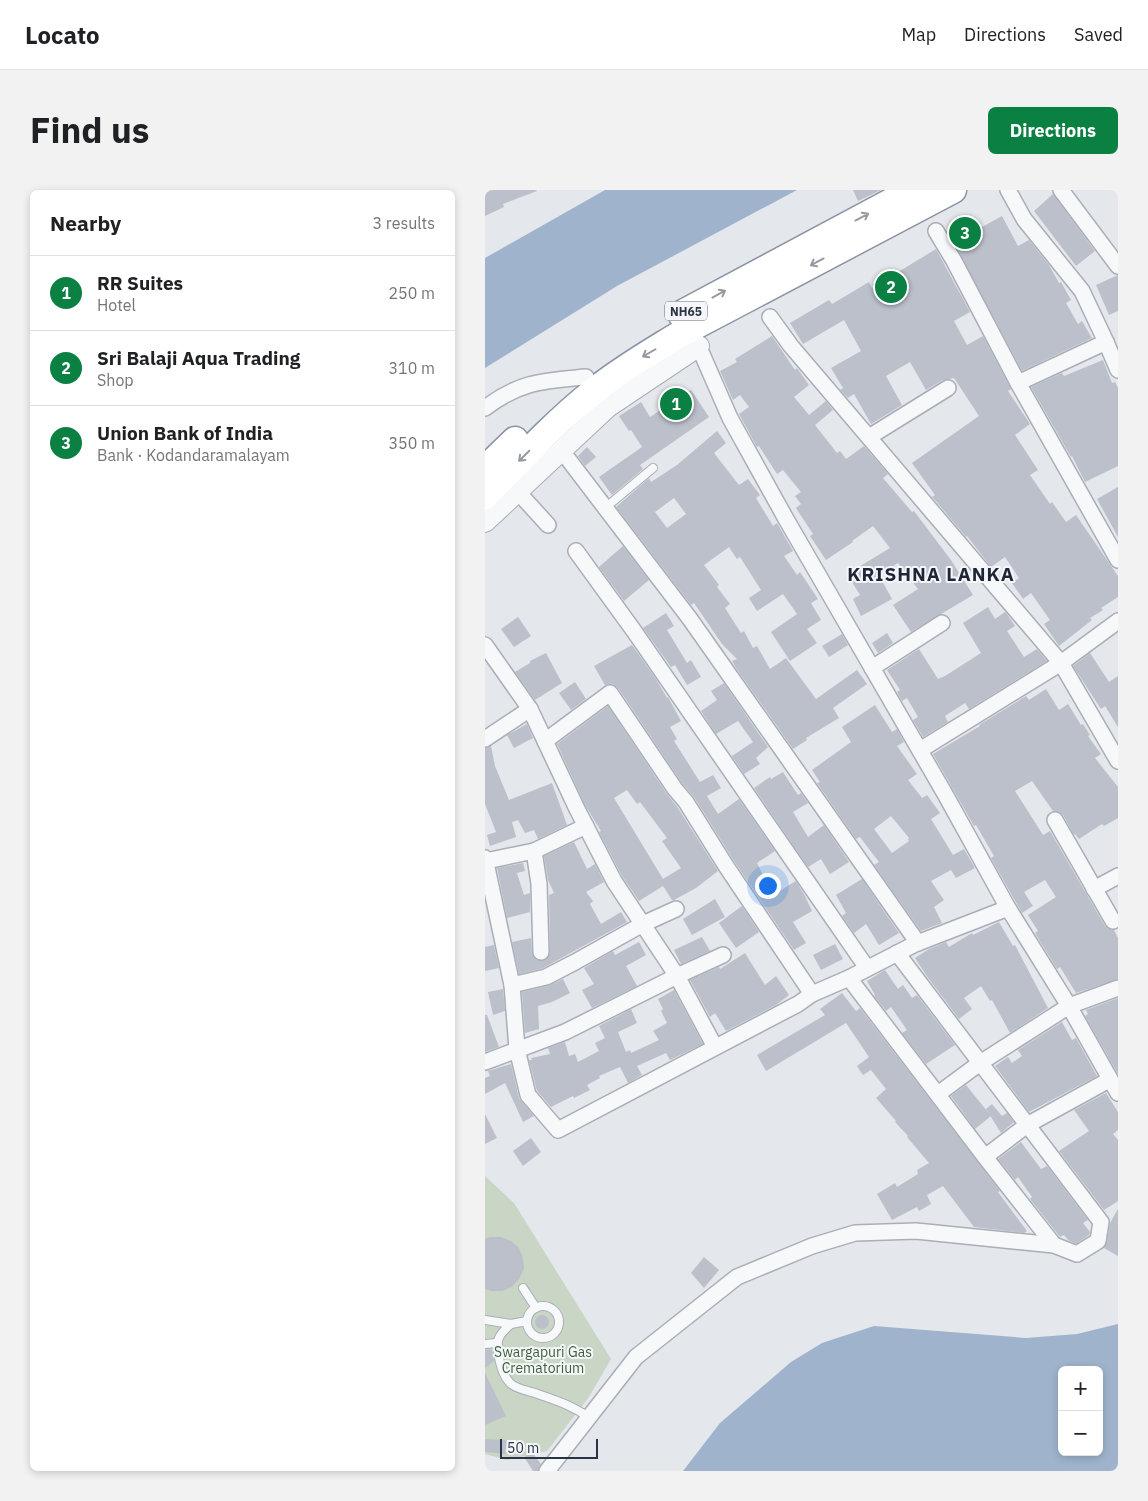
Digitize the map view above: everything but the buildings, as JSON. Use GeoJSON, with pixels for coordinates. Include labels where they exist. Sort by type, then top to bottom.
{"type":"FeatureCollection","features":[{"type":"Feature","properties":{"kind":"highway","name":"NH65"},"geometry":{"type":"LineString","coordinates":[[485,469],[540,416],[586,376],[633,341],[692,329],[913,190]]}},
{"type":"Feature","properties":{"kind":"highway","name":"NH65"},"geometry":{"type":"LineString","coordinates":[[485,496],[553,427],[595,390],[638,359],[953,190]]}},
{"type":"Feature","properties":{"kind":"street"},"geometry":{"type":"LineString","coordinates":[[1008,190],[1024,219],[1083,291],[1118,370]]}},
{"type":"Feature","properties":{"kind":"street"},"geometry":{"type":"LineString","coordinates":[[1061,190],[1118,266]]}},
{"type":"Feature","properties":{"kind":"street"},"geometry":{"type":"LineString","coordinates":[[936,231],[954,261],[1018,383],[1118,560]]}},
{"type":"Feature","properties":{"kind":"street"},"geometry":{"type":"LineString","coordinates":[[770,316],[791,346],[1061,664],[1118,761]]}},
{"type":"Feature","properties":{"kind":"street"},"geometry":{"type":"LineString","coordinates":[[485,522],[692,329],[730,418],[1007,908],[1069,1006],[1118,1093]]}},
{"type":"Feature","properties":{"kind":"street"},"geometry":{"type":"LineString","coordinates":[[1018,383],[1106,342]]}},
{"type":"Feature","properties":{"kind":"street"},"geometry":{"type":"LineString","coordinates":[[485,408],[505,394],[522,386],[537,382],[586,376]]}},
{"type":"Feature","properties":{"kind":"street"},"geometry":{"type":"LineString","coordinates":[[869,437],[948,388]]}},
{"type":"Feature","properties":{"kind":"street"},"geometry":{"type":"LineString","coordinates":[[562,451],[690,619],[918,944]]}},
{"type":"Feature","properties":{"kind":"street"},"geometry":{"type":"LineString","coordinates":[[518,492],[548,525]]}},
{"type":"Feature","properties":{"kind":"street"},"geometry":{"type":"LineString","coordinates":[[576,551],[635,631],[867,968]]}},
{"type":"Feature","properties":{"kind":"street"},"geometry":{"type":"LineString","coordinates":[[919,750],[1061,664],[1118,621]]}},
{"type":"Feature","properties":{"kind":"street"},"geometry":{"type":"LineString","coordinates":[[872,668],[942,623]]}},
{"type":"Feature","properties":{"kind":"street"},"geometry":{"type":"LineString","coordinates":[[485,645],[531,709],[586,826],[614,880],[677,976],[715,1047]]}},
{"type":"Feature","properties":{"kind":"street"},"geometry":{"type":"LineString","coordinates":[[545,741],[610,693],[669,781],[686,802],[711,844],[812,994]]}},
{"type":"Feature","properties":{"kind":"street"},"geometry":{"type":"LineString","coordinates":[[485,738],[531,709]]}},
{"type":"Feature","properties":{"kind":"street"},"geometry":{"type":"LineString","coordinates":[[1055,820],[1113,921]]}},
{"type":"Feature","properties":{"kind":"street"},"geometry":{"type":"LineString","coordinates":[[586,826],[534,851],[485,859],[512,985],[517,1049],[528,1095],[559,1130],[798,1004],[812,994],[918,944],[1007,908]]}},
{"type":"Feature","properties":{"kind":"street"},"geometry":{"type":"LineString","coordinates":[[534,851],[539,884],[541,952]]}},
{"type":"Feature","properties":{"kind":"street"},"geometry":{"type":"LineString","coordinates":[[1094,889],[1118,876]]}},
{"type":"Feature","properties":{"kind":"street"},"geometry":{"type":"LineString","coordinates":[[512,985],[545,977],[643,924],[676,909]]}},
{"type":"Feature","properties":{"kind":"street"},"geometry":{"type":"LineString","coordinates":[[547,1471],[636,1357],[737,1277],[811,1246],[855,1234],[916,1231],[1054,1244],[1077,1254],[1098,1241],[1101,1222],[897,954]]}},
{"type":"Feature","properties":{"kind":"street"},"geometry":{"type":"LineString","coordinates":[[485,1062],[565,1032],[723,955]]}},
{"type":"Feature","properties":{"kind":"street"},"geometry":{"type":"LineString","coordinates":[[849,978],[985,1157],[1054,1244]]}},
{"type":"Feature","properties":{"kind":"street"},"geometry":{"type":"LineString","coordinates":[[938,1094],[979,1063],[1069,1006],[1118,988]]}},
{"type":"Feature","properties":{"kind":"street"},"geometry":{"type":"LineString","coordinates":[[985,1157],[1027,1125],[1109,1080]]}},
{"type":"Feature","properties":{"kind":"lane"},"geometry":{"type":"LineString","coordinates":[[605,508],[653,468]]}},
{"type":"Feature","properties":{"kind":"lane"},"geometry":{"type":"LineString","coordinates":[[523,1288],[536,1308]]}},
{"type":"Feature","properties":{"kind":"lane"},"geometry":{"type":"LineString","coordinates":[[544,1306],[554,1310],[559,1320],[557,1330],[549,1337],[539,1338],[530,1332],[528,1328],[527,1321],[530,1313],[536,1308],[544,1306]]}},
{"type":"Feature","properties":{"kind":"lane"},"geometry":{"type":"LineString","coordinates":[[485,1320],[511,1324],[527,1321]]}},
{"type":"Feature","properties":{"kind":"lane"},"geometry":{"type":"LineString","coordinates":[[511,1324],[500,1335],[497,1343],[500,1365],[510,1383],[521,1389],[572,1406],[588,1417]]}},
{"type":"Feature","properties":{"kind":"lane"},"geometry":{"type":"LineString","coordinates":[[485,1344],[497,1343]]}},
{"type":"Feature","properties":{"kind":"green space","name":"Swargapuri Gas Crematorium"},"geometry":{"type":"Polygon","coordinates":[[[485,1176],[514,1203],[611,1359],[589,1397],[547,1451],[507,1460],[485,1454],[485,1176]]]}},
{"type":"Feature","properties":{"kind":"water"},"geometry":{"type":"Polygon","coordinates":[[[605,190],[797,190],[617,286],[485,368],[485,258],[605,190]]]}},
{"type":"Feature","properties":{"kind":"water"},"geometry":{"type":"Polygon","coordinates":[[[1118,1324],[1118,1471],[683,1471],[720,1423],[791,1362],[822,1343],[874,1326],[1026,1338],[1077,1334],[1118,1324]]]}},
{"type":"Feature","properties":{"kind":"place","name":"Union Bank of India"},"geometry":{"type":"Point","coordinates":[965,233]}},
{"type":"Feature","properties":{"kind":"place","name":"Sri Balaji Aqua Trading"},"geometry":{"type":"Point","coordinates":[891,287]}},
{"type":"Feature","properties":{"kind":"place","name":"RR Suites"},"geometry":{"type":"Point","coordinates":[676,404]}},
{"type":"Feature","properties":{"kind":"district","name":"KRISHNA LANKA"},"geometry":{"type":"Point","coordinates":[931,574]}}]}
